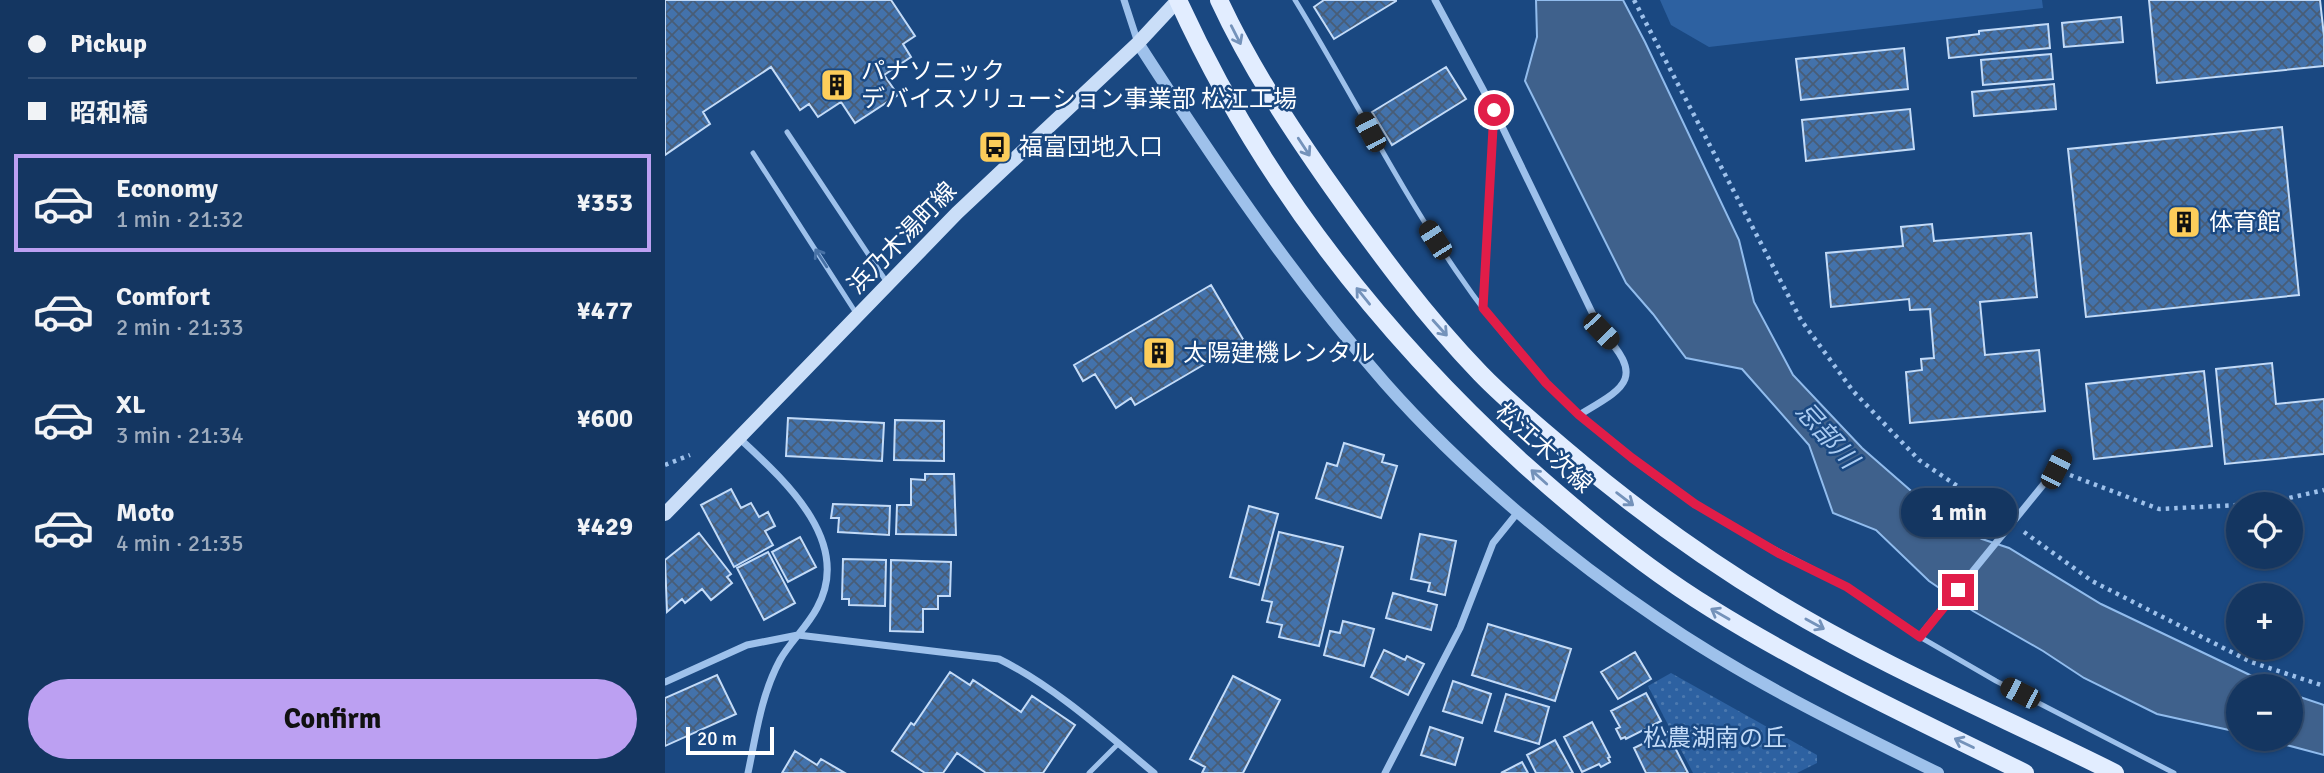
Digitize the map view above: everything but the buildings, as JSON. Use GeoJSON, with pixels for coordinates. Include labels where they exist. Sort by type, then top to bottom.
{"type":"FeatureCollection","features":[{"type":"Feature","properties":{"kind":"main road","name":"浜乃木湯町線"},"geometry":{"type":"LineString","coordinates":[[665,514],[957,213],[1138,43],[1178,0]]}},
{"type":"Feature","properties":{"kind":"main road","name":"松江木次線"},"geometry":{"type":"LineString","coordinates":[[1178,0],[1255,146],[1339,267],[1385,324],[1471,416],[1585,517],[1710,608],[1788,654],[1866,695],[2025,773]]}},
{"type":"Feature","properties":{"kind":"main road","name":"松江木次線"},"geometry":{"type":"LineString","coordinates":[[1219,0],[1254,69],[1308,153],[1362,230],[1423,309],[1481,374],[1610,487],[1677,538],[1778,603],[1857,647],[2115,773]]}},
{"type":"Feature","properties":{"kind":"street"},"geometry":{"type":"LineString","coordinates":[[1124,0],[1138,43],[1206,149],[1275,244],[1333,321],[1387,384],[1459,458],[1518,512],[1586,567],[1657,619],[1803,706],[1935,772]]}},
{"type":"Feature","properties":{"kind":"street"},"geometry":{"type":"LineString","coordinates":[[1435,0],[1494,110],[1601,331],[1625,364],[1623,386],[1579,415]]}},
{"type":"Feature","properties":{"kind":"street"},"geometry":{"type":"LineString","coordinates":[[1483,308],[1494,110]]}},
{"type":"Feature","properties":{"kind":"street"},"geometry":{"type":"LineString","coordinates":[[739,438],[773,470],[810,515],[823,539],[827,567],[818,607],[781,660],[764,698],[748,773]]}},
{"type":"Feature","properties":{"kind":"street"},"geometry":{"type":"LineString","coordinates":[[1922,634],[2056,469],[2064,454]]}},
{"type":"Feature","properties":{"kind":"street"},"geometry":{"type":"LineString","coordinates":[[1385,773],[1460,628],[1493,543],[1518,512]]}},
{"type":"Feature","properties":{"kind":"street"},"geometry":{"type":"LineString","coordinates":[[665,682],[747,645],[798,635],[999,660],[1026,673],[1154,773]]}},
{"type":"Feature","properties":{"kind":"lane"},"geometry":{"type":"LineString","coordinates":[[1295,0],[1423,221],[1483,308],[1546,383],[1579,415],[1695,504],[1780,554],[1847,587],[1996,681],[2174,773]]}},
{"type":"Feature","properties":{"kind":"lane"},"geometry":{"type":"LineString","coordinates":[[787,132],[888,285]]}},
{"type":"Feature","properties":{"kind":"lane"},"geometry":{"type":"LineString","coordinates":[[753,153],[858,316]]}},
{"type":"Feature","properties":{"kind":"lane"},"geometry":{"type":"LineString","coordinates":[[1089,773],[1119,743]]}},
{"type":"Feature","properties":{"kind":"path"},"geometry":{"type":"LineString","coordinates":[[1633,0],[1801,320],[1845,381],[1919,460],[2009,526],[2092,581],[2252,662],[2324,686]]}},
{"type":"Feature","properties":{"kind":"path"},"geometry":{"type":"LineString","coordinates":[[2056,469],[2159,509],[2226,506]]}},
{"type":"Feature","properties":{"kind":"path"},"geometry":{"type":"LineString","coordinates":[[2303,495],[2324,490]]}},
{"type":"Feature","properties":{"kind":"green space"},"geometry":{"type":"Polygon","coordinates":[[[1660,0],[2042,0],[2043,8],[1709,47],[1671,25],[1660,0]]]}},
{"type":"Feature","properties":{"kind":"green space","name":"松農湖南の丘"},"geometry":{"type":"Polygon","coordinates":[[[1671,673],[1817,755],[1817,763],[1797,773],[1693,773],[1648,686],[1671,673]]]}},
{"type":"Feature","properties":{"kind":"water","name":"忌部川"},"geometry":{"type":"Polygon","coordinates":[[[1536,0],[1623,0],[1739,240],[1754,302],[1793,375],[1862,448],[1941,517],[1982,539],[2009,548],[2101,604],[2248,674],[2226,674],[2226,729],[2157,714],[2084,678],[1929,581],[1876,530],[1833,513],[1809,445],[1742,369],[1686,358],[1626,283],[1525,81],[1537,37],[1536,0]]]}},
{"type":"Feature","properties":{"kind":"water"},"geometry":{"type":"Polygon","coordinates":[[[2303,698],[2324,705],[2324,755],[2303,749],[2303,698]]]}},
{"type":"Feature","properties":{"kind":"place","name":"パナソニック デバイスソリューション事業部 松江工場"},"geometry":{"type":"Point","coordinates":[837,85]}},
{"type":"Feature","properties":{"kind":"place","name":"福富団地入口"},"geometry":{"type":"Point","coordinates":[995,147]}},
{"type":"Feature","properties":{"kind":"place","name":"体育館"},"geometry":{"type":"Point","coordinates":[2184,222]}},
{"type":"Feature","properties":{"kind":"place","name":"太陽建機レンタル"},"geometry":{"type":"Point","coordinates":[1159,353]}},
{"type":"Feature","properties":{"kind":"route"},"geometry":{"type":"LineString","coordinates":[[1494,110],[1483,308],[1546,383],[1579,415],[1695,504],[1780,554],[1847,587],[1920,637],[1958,590]]}}]}
